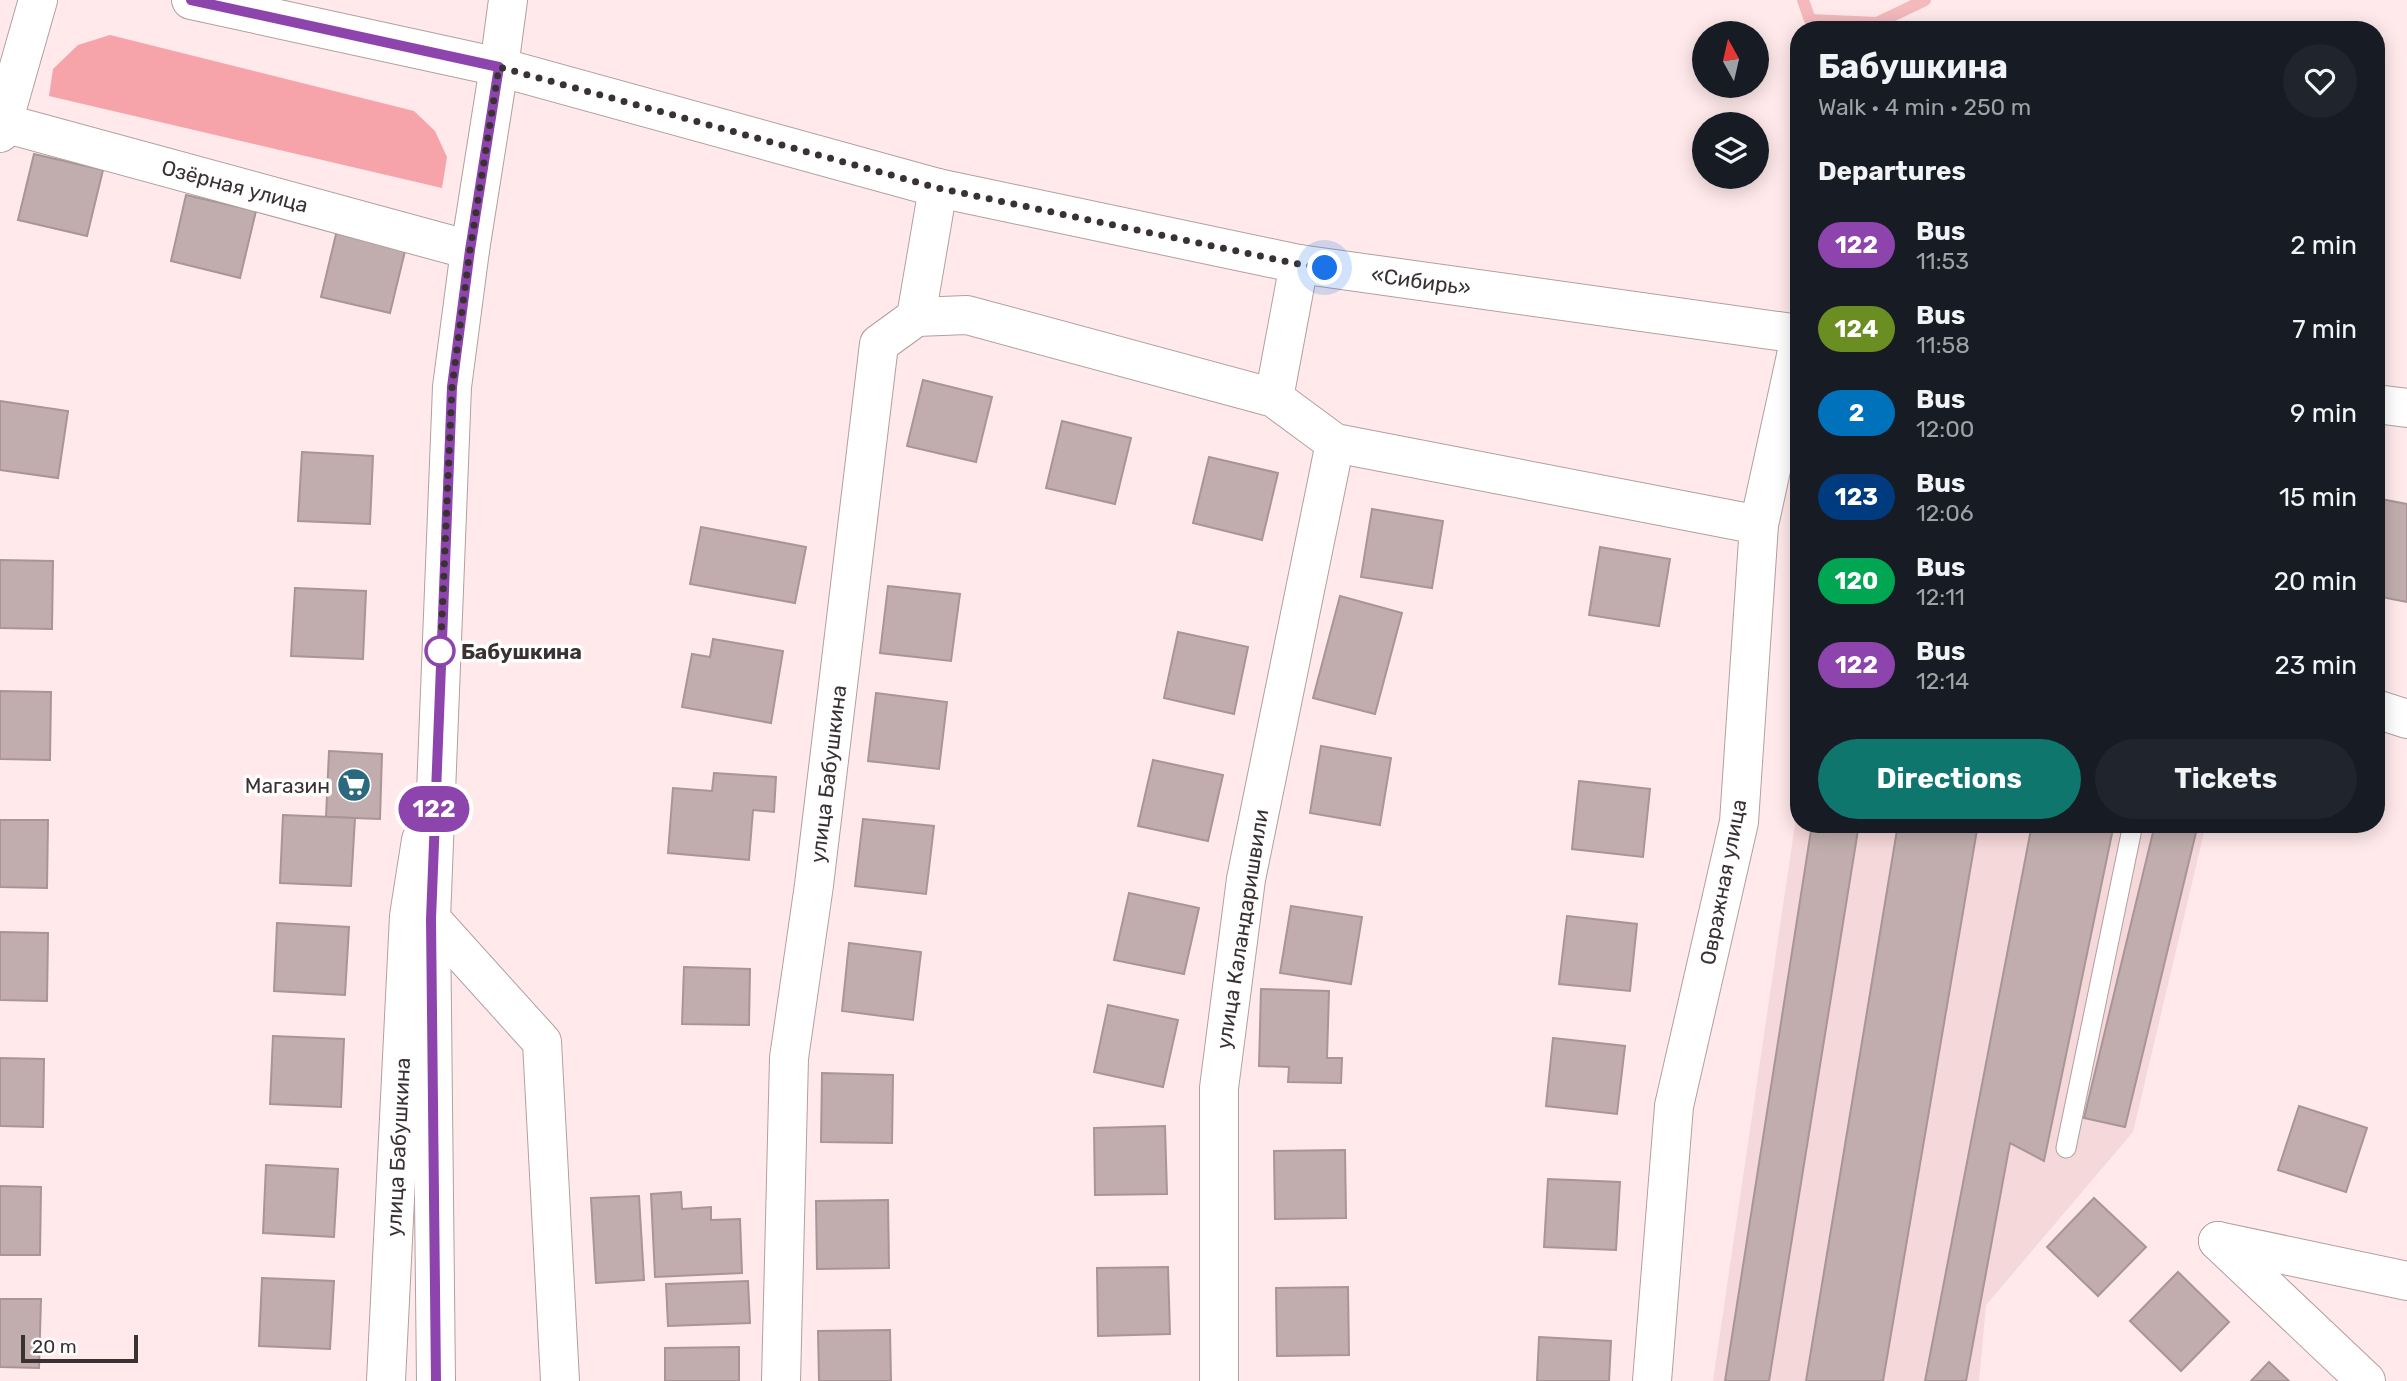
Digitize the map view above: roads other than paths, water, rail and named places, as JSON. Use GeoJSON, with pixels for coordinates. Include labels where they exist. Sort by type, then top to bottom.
{"type":"FeatureCollection","features":[{"type":"Feature","properties":{"kind":"street"},"geometry":{"type":"LineString","coordinates":[[1,126],[38,0]]}},
{"type":"Feature","properties":{"kind":"street","name":"«Сибирь»"},"geometry":{"type":"LineString","coordinates":[[191,0],[499,67],[938,188],[1298,264],[1790,333]]}},
{"type":"Feature","properties":{"kind":"street"},"geometry":{"type":"LineString","coordinates":[[436,1381],[431,919],[452,387],[508,0]]}},
{"type":"Feature","properties":{"kind":"street","name":"Озёрная улица"},"geometry":{"type":"LineString","coordinates":[[1,126],[470,250]]}},
{"type":"Feature","properties":{"kind":"street"},"geometry":{"type":"LineString","coordinates":[[938,188],[916,317],[967,315],[1274,398],[1335,443],[1759,525]]}},
{"type":"Feature","properties":{"kind":"street"},"geometry":{"type":"LineString","coordinates":[[1274,398],[1298,264]]}},
{"type":"Feature","properties":{"kind":"street","name":"улица Бабушкина"},"geometry":{"type":"LineString","coordinates":[[781,1381],[789,1058],[816,871],[879,344],[916,317]]}},
{"type":"Feature","properties":{"kind":"street","name":"Овражная улица"},"geometry":{"type":"LineString","coordinates":[[1652,1381],[1674,1106],[1740,822],[1759,525],[1790,383]]}},
{"type":"Feature","properties":{"kind":"street"},"geometry":{"type":"LineString","coordinates":[[2385,405],[2407,408]]}},
{"type":"Feature","properties":{"kind":"street","name":"улица Каландаришвили"},"geometry":{"type":"LineString","coordinates":[[1219,1381],[1221,1074],[1246,879],[1335,443]]}},
{"type":"Feature","properties":{"kind":"street"},"geometry":{"type":"LineString","coordinates":[[2385,712],[2407,719]]}},
{"type":"Feature","properties":{"kind":"street","name":"улица Бабушкина"},"geometry":{"type":"LineString","coordinates":[[386,1381],[409,916],[436,748]]}},
{"type":"Feature","properties":{"kind":"street"},"geometry":{"type":"LineString","coordinates":[[431,919],[542,1042],[560,1381]]}},
{"type":"Feature","properties":{"kind":"street"},"geometry":{"type":"LineString","coordinates":[[2365,1381],[2218,1241],[2407,1281]]}},
{"type":"Feature","properties":{"kind":"lane"},"geometry":{"type":"LineString","coordinates":[[2066,1148],[2131,833]]}},
{"type":"Feature","properties":{"kind":"waterway"},"geometry":{"type":"LineString","coordinates":[[1803,0],[1810,20],[1832,21]]}},
{"type":"Feature","properties":{"kind":"waterway"},"geometry":{"type":"LineString","coordinates":[[1881,21],[1925,0]]}},
{"type":"Feature","properties":{"kind":"place","name":"Бабушкина"},"geometry":{"type":"Point","coordinates":[440,651]}},
{"type":"Feature","properties":{"kind":"place","name":"Магазин"},"geometry":{"type":"Point","coordinates":[354,785]}}]}
